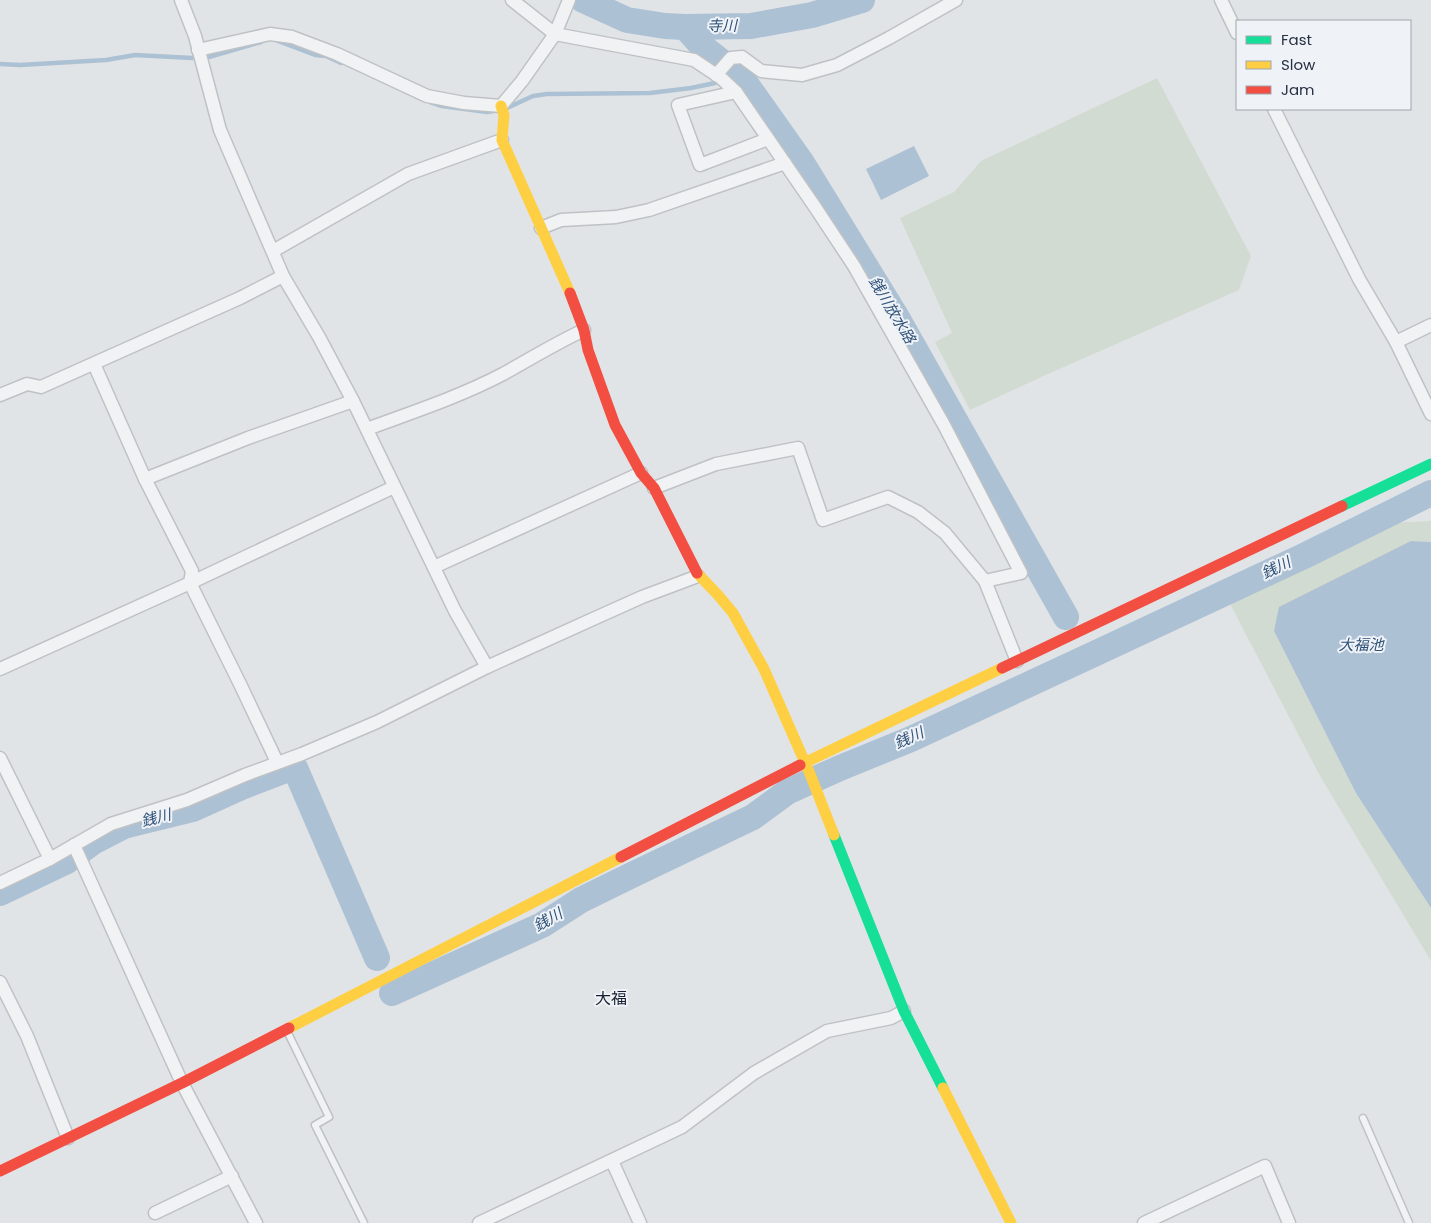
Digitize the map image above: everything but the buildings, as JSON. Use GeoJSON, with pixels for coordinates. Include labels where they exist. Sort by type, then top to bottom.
{"type":"FeatureCollection","features":[{"type":"Feature","properties":{"kind":"street"},"geometry":{"type":"LineString","coordinates":[[181,0],[199,54],[220,130],[283,276],[353,401],[456,611],[488,667]]}},
{"type":"Feature","properties":{"kind":"street"},"geometry":{"type":"LineString","coordinates":[[512,0],[556,31],[694,60],[725,82],[785,163],[854,266],[944,425],[1021,574],[985,582]]}},
{"type":"Feature","properties":{"kind":"street"},"geometry":{"type":"LineString","coordinates":[[569,0],[556,31],[502,110],[502,140],[573,300],[584,330],[588,350],[615,425],[641,473],[654,488],[698,576],[718,595],[732,613],[764,669],[810,774],[904,1011],[976,1157],[1011,1223]]}},
{"type":"Feature","properties":{"kind":"street"},"geometry":{"type":"LineString","coordinates":[[768,139],[700,165],[678,105],[725,82],[731,58],[742,57],[761,71],[802,75],[836,65],[889,38],[956,0]]}},
{"type":"Feature","properties":{"kind":"street"},"geometry":{"type":"LineString","coordinates":[[1221,0],[1236,31]]}},
{"type":"Feature","properties":{"kind":"street"},"geometry":{"type":"LineString","coordinates":[[199,54],[270,34],[292,36],[337,54],[428,96],[502,110]]}},
{"type":"Feature","properties":{"kind":"street"},"geometry":{"type":"LineString","coordinates":[[1274,110],[1359,279],[1396,342],[1431,414]]}},
{"type":"Feature","properties":{"kind":"street"},"geometry":{"type":"LineString","coordinates":[[273,251],[408,174],[502,140]]}},
{"type":"Feature","properties":{"kind":"street"},"geometry":{"type":"LineString","coordinates":[[541,228],[561,220],[616,217],[649,210],[785,163]]}},
{"type":"Feature","properties":{"kind":"street"},"geometry":{"type":"LineString","coordinates":[[0,395],[27,384],[41,387],[240,298],[283,276]]}},
{"type":"Feature","properties":{"kind":"street"},"geometry":{"type":"LineString","coordinates":[[1396,342],[1431,325]]}},
{"type":"Feature","properties":{"kind":"street"},"geometry":{"type":"LineString","coordinates":[[367,429],[446,400],[502,374],[584,330]]}},
{"type":"Feature","properties":{"kind":"street"},"geometry":{"type":"LineString","coordinates":[[94,364],[145,479],[192,571],[190,583],[242,686],[277,762]]}},
{"type":"Feature","properties":{"kind":"street"},"geometry":{"type":"LineString","coordinates":[[145,479],[248,438],[353,401]]}},
{"type":"Feature","properties":{"kind":"street"},"geometry":{"type":"LineString","coordinates":[[654,488],[716,464],[798,448],[823,520],[888,497],[918,512],[945,533],[985,582],[1017,661]]}},
{"type":"Feature","properties":{"kind":"street"},"geometry":{"type":"LineString","coordinates":[[0,1171],[182,1083],[805,762],[1431,464]]}},
{"type":"Feature","properties":{"kind":"street"},"geometry":{"type":"LineString","coordinates":[[434,567],[641,473]]}},
{"type":"Feature","properties":{"kind":"street"},"geometry":{"type":"LineString","coordinates":[[0,668],[190,583],[394,487]]}},
{"type":"Feature","properties":{"kind":"street"},"geometry":{"type":"LineString","coordinates":[[0,883],[50,859],[111,824],[187,800],[277,762],[302,754],[377,722],[488,667],[642,597],[698,576]]}},
{"type":"Feature","properties":{"kind":"street"},"geometry":{"type":"LineString","coordinates":[[0,758],[50,859]]}},
{"type":"Feature","properties":{"kind":"street"},"geometry":{"type":"LineString","coordinates":[[74,845],[182,1083],[256,1223]]}},
{"type":"Feature","properties":{"kind":"street"},"geometry":{"type":"LineString","coordinates":[[0,982],[27,1036],[68,1138]]}},
{"type":"Feature","properties":{"kind":"street"},"geometry":{"type":"LineString","coordinates":[[479,1223],[682,1127],[754,1074],[827,1031],[891,1018],[904,1011]]}},
{"type":"Feature","properties":{"kind":"street"},"geometry":{"type":"LineString","coordinates":[[612,1161],[640,1223]]}},
{"type":"Feature","properties":{"kind":"street"},"geometry":{"type":"LineString","coordinates":[[1144,1223],[1265,1166],[1289,1223]]}},
{"type":"Feature","properties":{"kind":"street"},"geometry":{"type":"LineString","coordinates":[[155,1213],[232,1176]]}},
{"type":"Feature","properties":{"kind":"lane"},"geometry":{"type":"LineString","coordinates":[[286,1030],[329,1117],[315,1125],[364,1223]]}},
{"type":"Feature","properties":{"kind":"lane"},"geometry":{"type":"LineString","coordinates":[[1363,1118],[1408,1223]]}},
{"type":"Feature","properties":{"kind":"shaded area"},"geometry":{"type":"Polygon","coordinates":[[[1157,78],[1251,256],[1239,290],[970,410],[935,342],[952,333],[900,218],[954,192],[981,161],[1157,78]]]}},
{"type":"Feature","properties":{"kind":"shaded area"},"geometry":{"type":"Polygon","coordinates":[[[1431,521],[1431,542],[1411,541],[1274,631],[1356,792],[1431,908],[1431,961],[1320,776],[1229,602],[1384,523],[1431,521]]]}},
{"type":"Feature","properties":{"kind":"water"},"geometry":{"type":"Polygon","coordinates":[[[914,146],[929,176],[881,200],[866,169],[914,146]]]}},
{"type":"Feature","properties":{"kind":"water","name":"大福池"},"geometry":{"type":"Polygon","coordinates":[[[1411,541],[1431,542],[1431,908],[1356,793],[1274,631],[1279,607],[1411,541]]]}},
{"type":"Feature","properties":{"kind":"waterway","name":"寺川"},"geometry":{"type":"LineString","coordinates":[[583,0],[627,20],[685,27],[751,26],[812,15],[862,0]]}},
{"type":"Feature","properties":{"kind":"waterway","name":"銭川放水路"},"geometry":{"type":"LineString","coordinates":[[685,27],[704,48],[732,70],[746,84],[802,163],[896,316],[1066,617]]}},
{"type":"Feature","properties":{"kind":"waterway"},"geometry":{"type":"LineString","coordinates":[[278,41],[315,55],[326,56],[341,63]]}},
{"type":"Feature","properties":{"kind":"waterway"},"geometry":{"type":"LineString","coordinates":[[0,64],[20,65],[106,60],[135,55],[209,57],[261,42]]}},
{"type":"Feature","properties":{"kind":"waterway"},"geometry":{"type":"LineString","coordinates":[[507,108],[533,96],[547,94],[650,93],[691,88],[715,83],[732,70]]}},
{"type":"Feature","properties":{"kind":"waterway"},"geometry":{"type":"LineString","coordinates":[[430,102],[442,106],[487,112],[494,111]]}},
{"type":"Feature","properties":{"kind":"waterway","name":"銭川"},"geometry":{"type":"LineString","coordinates":[[392,993],[542,925],[581,900],[753,817],[787,792],[911,739],[1304,556],[1431,493]]}},
{"type":"Feature","properties":{"kind":"waterway","name":"銭川"},"geometry":{"type":"LineString","coordinates":[[0,893],[67,861],[93,842],[124,826],[193,809],[244,786],[295,768],[377,958]]}},
{"type":"Feature","properties":{"kind":"traffic: fast"},"geometry":{"type":"LineString","coordinates":[[1342,506],[1431,464]]}},
{"type":"Feature","properties":{"kind":"traffic: fast"},"geometry":{"type":"LineString","coordinates":[[834,835],[904,1011],[943,1088]]}},
{"type":"Feature","properties":{"kind":"traffic: slow"},"geometry":{"type":"LineString","coordinates":[[501,106],[504,115],[502,140],[570,293]]}},
{"type":"Feature","properties":{"kind":"traffic: slow"},"geometry":{"type":"LineString","coordinates":[[697,573],[733,613],[764,669],[810,774],[834,835]]}},
{"type":"Feature","properties":{"kind":"traffic: slow"},"geometry":{"type":"LineString","coordinates":[[800,765],[1002,668]]}},
{"type":"Feature","properties":{"kind":"traffic: slow"},"geometry":{"type":"LineString","coordinates":[[289,1028],[621,857]]}},
{"type":"Feature","properties":{"kind":"traffic: slow"},"geometry":{"type":"LineString","coordinates":[[943,1088],[1011,1223]]}},
{"type":"Feature","properties":{"kind":"traffic: jam"},"geometry":{"type":"LineString","coordinates":[[570,293],[615,425],[641,473],[654,488],[697,573]]}},
{"type":"Feature","properties":{"kind":"traffic: jam"},"geometry":{"type":"LineString","coordinates":[[1002,668],[1342,506]]}},
{"type":"Feature","properties":{"kind":"traffic: jam"},"geometry":{"type":"LineString","coordinates":[[621,857],[800,765]]}},
{"type":"Feature","properties":{"kind":"traffic: jam"},"geometry":{"type":"LineString","coordinates":[[0,1171],[182,1083],[289,1028]]}},
{"type":"Feature","properties":{"kind":"district","name":"大福"},"geometry":{"type":"Point","coordinates":[611,998]}}]}
